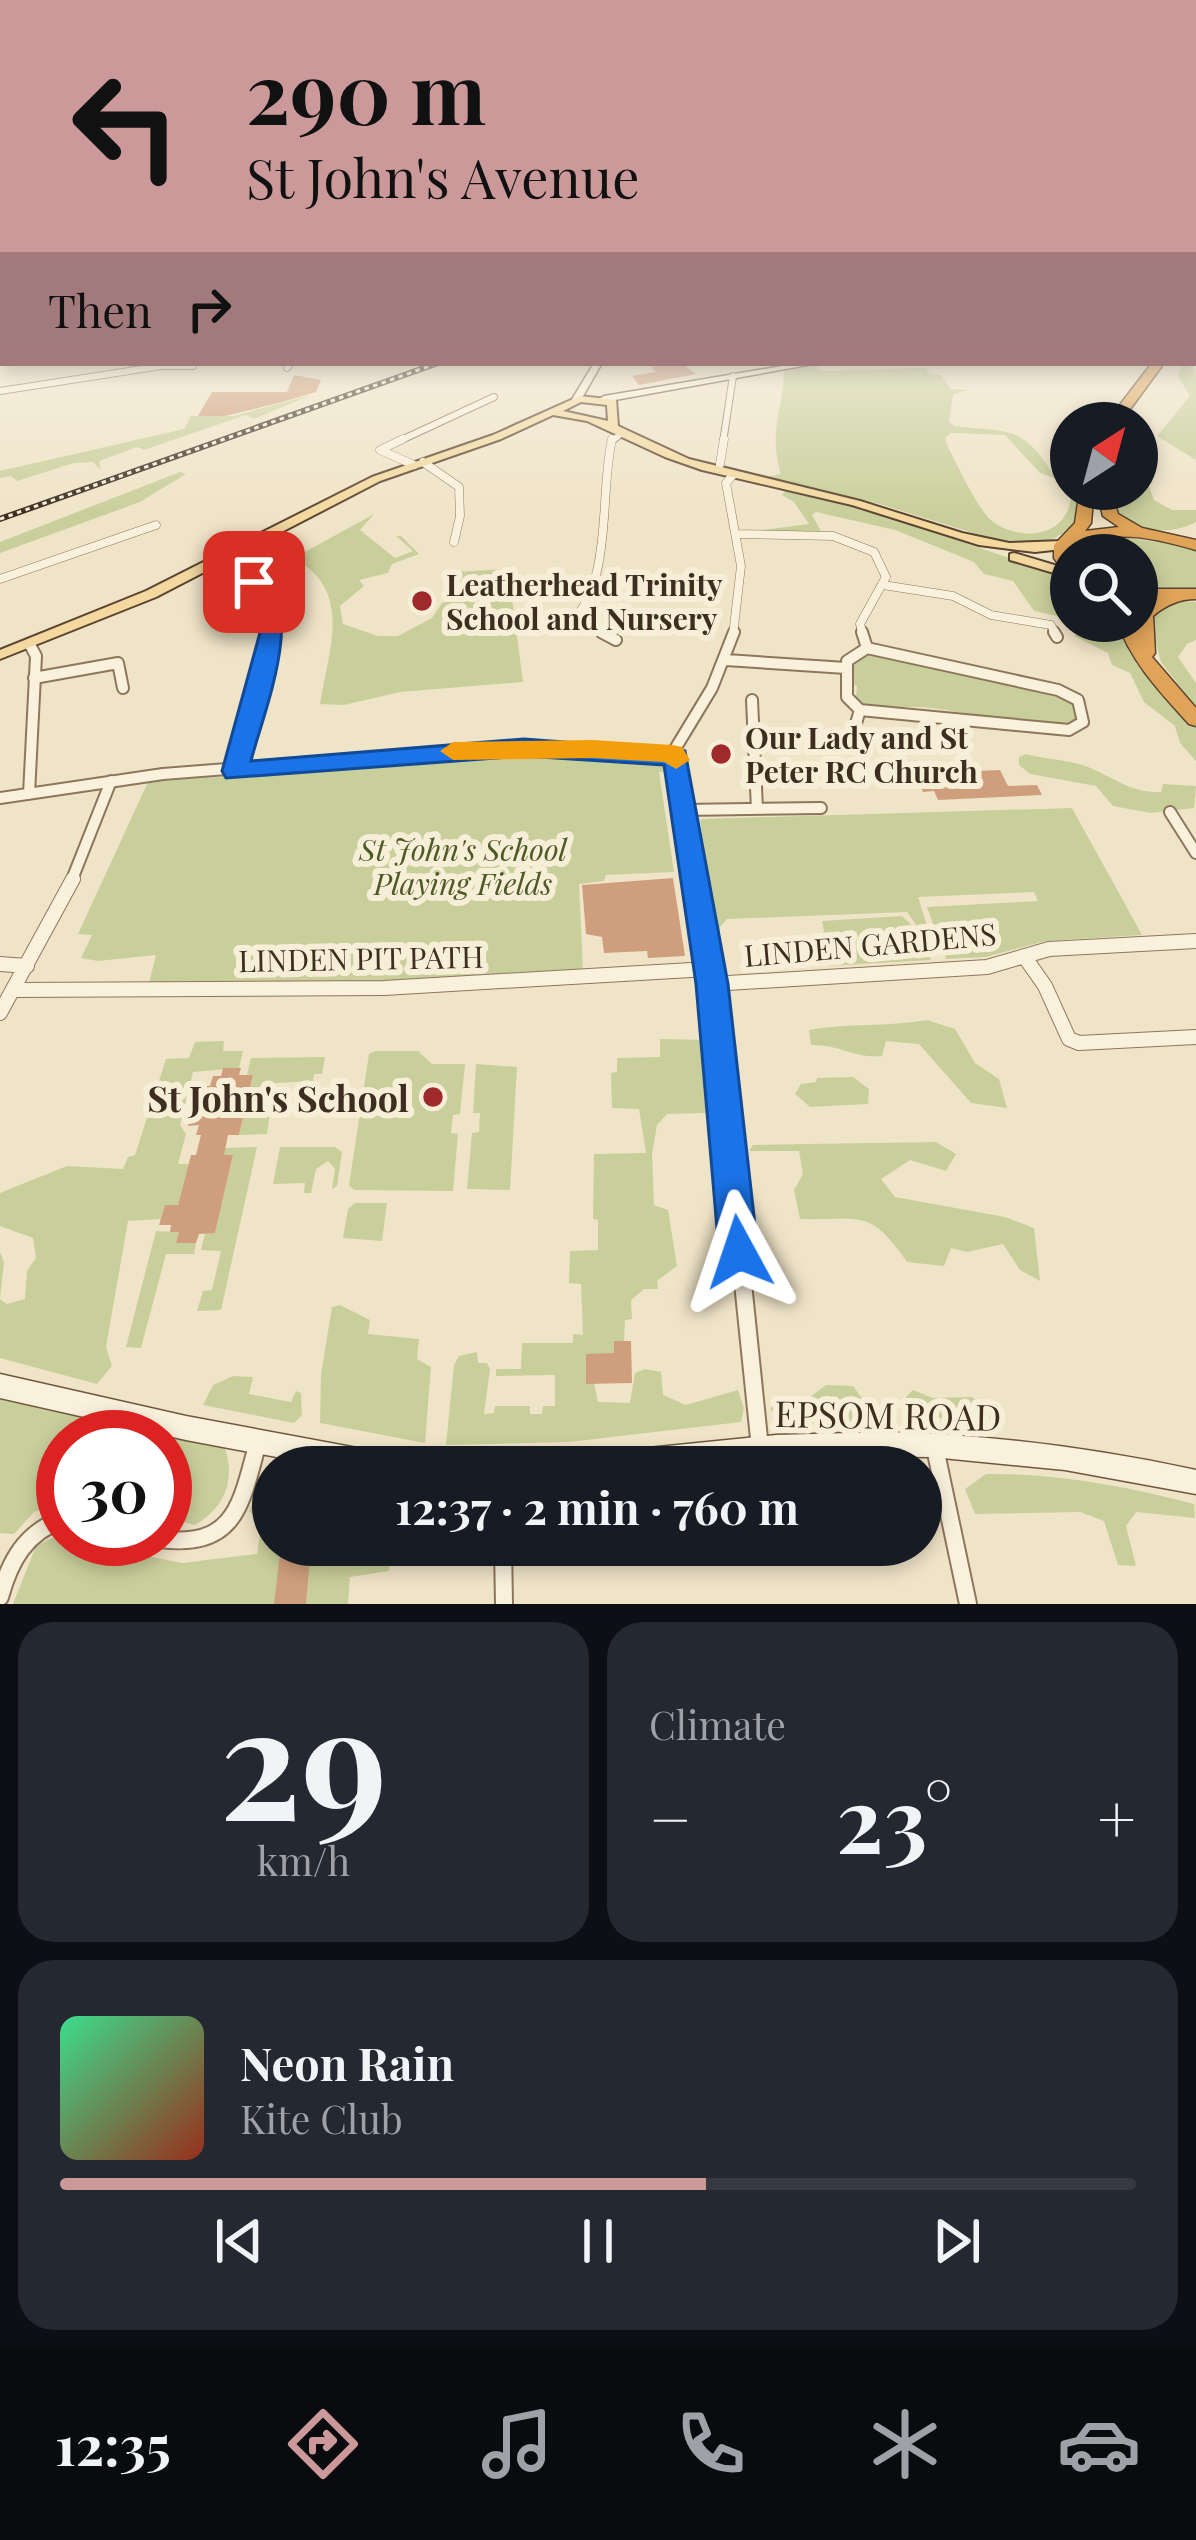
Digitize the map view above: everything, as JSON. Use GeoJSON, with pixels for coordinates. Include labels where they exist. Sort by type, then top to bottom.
{"type":"FeatureCollection","features":[{"type":"Feature","properties":{"kind":"highway"},"geometry":{"type":"LineString","coordinates":[[1129,402],[1156,366]]}},
{"type":"Feature","properties":{"kind":"highway"},"geometry":{"type":"LineString","coordinates":[[1147,402],[1171,366]]}},
{"type":"Feature","properties":{"kind":"highway"},"geometry":{"type":"LineString","coordinates":[[1109,510],[1111,516],[1151,534]]}},
{"type":"Feature","properties":{"kind":"highway"},"geometry":{"type":"LineString","coordinates":[[1158,534],[1196,528]]}},
{"type":"Feature","properties":{"kind":"highway"},"geometry":{"type":"LineString","coordinates":[[1158,536],[1196,544]]}},
{"type":"Feature","properties":{"kind":"highway"},"geometry":{"type":"LineString","coordinates":[[1158,595],[1188,596]]}},
{"type":"Feature","properties":{"kind":"highway"},"geometry":{"type":"LineString","coordinates":[[1145,656],[1144,615],[1188,596]]}},
{"type":"Feature","properties":{"kind":"highway"},"geometry":{"type":"LineString","coordinates":[[1135,642],[1196,720]]}},
{"type":"Feature","properties":{"kind":"main road"},"geometry":{"type":"LineString","coordinates":[[580,409],[596,366]]}},
{"type":"Feature","properties":{"kind":"main road"},"geometry":{"type":"LineString","coordinates":[[0,655],[218,561],[358,487],[550,414],[580,409],[610,412],[633,395],[796,366]]}},
{"type":"Feature","properties":{"kind":"main road"},"geometry":{"type":"LineString","coordinates":[[586,387],[610,412],[673,456],[733,475],[854,502],[1050,565]]}},
{"type":"Feature","properties":{"kind":"main road"},"geometry":{"type":"LineString","coordinates":[[580,409],[610,412]]}},
{"type":"Feature","properties":{"kind":"main road"},"geometry":{"type":"LineString","coordinates":[[973,540],[1030,550],[1050,546]]}},
{"type":"Feature","properties":{"kind":"main road"},"geometry":{"type":"LineString","coordinates":[[0,1386],[280,1446]]}},
{"type":"Feature","properties":{"kind":"main road","name":"EPSOM ROAD"},"geometry":{"type":"LineString","coordinates":[[876,1446],[1028,1452],[1196,1482]]}},
{"type":"Feature","properties":{"kind":"street"},"geometry":{"type":"LineString","coordinates":[[0,391],[161,366],[193,366]]}},
{"type":"Feature","properties":{"kind":"street"},"geometry":{"type":"LineString","coordinates":[[720,464],[733,376]]}},
{"type":"Feature","properties":{"kind":"street"},"geometry":{"type":"LineString","coordinates":[[454,542],[460,516],[459,487],[419,464],[380,450],[494,398]]}},
{"type":"Feature","properties":{"kind":"street"},"geometry":{"type":"LineString","coordinates":[[568,626],[580,620],[592,591],[612,438],[610,412]]}},
{"type":"Feature","properties":{"kind":"street"},"geometry":{"type":"LineString","coordinates":[[733,475],[726,483],[737,534],[740,608],[726,660],[672,754],[710,976],[760,1446]]}},
{"type":"Feature","properties":{"kind":"street"},"geometry":{"type":"LineString","coordinates":[[0,579],[156,525]]}},
{"type":"Feature","properties":{"kind":"street"},"geometry":{"type":"LineString","coordinates":[[737,534],[847,540],[881,560],[886,568],[883,585],[860,624],[867,648]]}},
{"type":"Feature","properties":{"kind":"street"},"geometry":{"type":"LineString","coordinates":[[218,561],[263,589],[273,613],[269,652],[236,771]]}},
{"type":"Feature","properties":{"kind":"street"},"geometry":{"type":"LineString","coordinates":[[883,585],[953,596],[991,615],[1050,625]]}},
{"type":"Feature","properties":{"kind":"street"},"geometry":{"type":"LineString","coordinates":[[580,620],[616,640]]}},
{"type":"Feature","properties":{"kind":"street"},"geometry":{"type":"LineString","coordinates":[[29,645],[36,656],[29,794]]}},
{"type":"Feature","properties":{"kind":"street"},"geometry":{"type":"LineString","coordinates":[[867,648],[1058,690],[1078,700],[1085,716],[1069,730],[860,710],[847,698],[847,668],[851,655],[867,648]]}},
{"type":"Feature","properties":{"kind":"street"},"geometry":{"type":"LineString","coordinates":[[726,660],[847,668]]}},
{"type":"Feature","properties":{"kind":"street"},"geometry":{"type":"LineString","coordinates":[[34,678],[118,663],[123,688]]}},
{"type":"Feature","properties":{"kind":"street"},"geometry":{"type":"LineString","coordinates":[[752,700],[757,808]]}},
{"type":"Feature","properties":{"kind":"street"},"geometry":{"type":"LineString","coordinates":[[851,740],[860,710]]}},
{"type":"Feature","properties":{"kind":"street"},"geometry":{"type":"LineString","coordinates":[[0,798],[111,782],[524,747],[672,754]]}},
{"type":"Feature","properties":{"kind":"street"},"geometry":{"type":"LineString","coordinates":[[0,1013],[96,832],[111,782]]}},
{"type":"Feature","properties":{"kind":"street"},"geometry":{"type":"LineString","coordinates":[[684,810],[821,808]]}},
{"type":"Feature","properties":{"kind":"street"},"geometry":{"type":"LineString","coordinates":[[1170,812],[1196,853]]}},
{"type":"Feature","properties":{"kind":"street"},"geometry":{"type":"LineString","coordinates":[[1024,956],[1049,950],[1196,941]]}},
{"type":"Feature","properties":{"kind":"street","name":"LINDEN GARDENS"},"geometry":{"type":"LineString","coordinates":[[710,976],[987,967],[1024,956],[1046,986],[1069,1040],[1196,1036]]}},
{"type":"Feature","properties":{"kind":"street"},"geometry":{"type":"LineString","coordinates":[[0,964],[27,966]]}},
{"type":"Feature","properties":{"kind":"street","name":"LINDEN PIT PATH"},"geometry":{"type":"LineString","coordinates":[[14,990],[384,988],[710,976]]}},
{"type":"Feature","properties":{"kind":"street"},"geometry":{"type":"LineString","coordinates":[[192,1544],[209,1541],[225,1529],[237,1510],[258,1442]]}},
{"type":"Feature","properties":{"kind":"street"},"geometry":{"type":"LineString","coordinates":[[934,1445],[968,1604]]}},
{"type":"Feature","properties":{"kind":"street"},"geometry":{"type":"LineString","coordinates":[[0,1597],[17,1551],[36,1534]]}},
{"type":"Feature","properties":{"kind":"street"},"geometry":{"type":"LineString","coordinates":[[503,1566],[504,1604]]}},
{"type":"Feature","properties":{"kind":"green space"},"geometry":{"type":"Polygon","coordinates":[[[812,366],[820,371],[926,368],[930,374],[941,375],[951,389],[968,390],[953,395],[949,422],[1015,435],[1050,470],[1050,477],[1040,473],[1005,435],[951,433],[945,438],[948,447],[986,515],[1013,531],[1037,533],[1057,525],[1068,510],[1076,510],[1073,527],[1050,534],[1048,542],[1012,545],[876,503],[761,478],[781,474],[776,433],[784,371],[812,366]]]}},
{"type":"Feature","properties":{"kind":"green space"},"geometry":{"type":"Polygon","coordinates":[[[1181,366],[1195,366],[1196,374],[1196,460],[1158,437],[1190,396],[1178,377],[1181,366]]]}},
{"type":"Feature","properties":{"kind":"green space"},"geometry":{"type":"Polygon","coordinates":[[[311,395],[254,419],[246,415],[144,450],[137,447],[99,461],[101,470],[93,462],[74,463],[17,481],[11,476],[0,478],[0,471],[184,429],[191,416],[234,416],[311,395]]]}},
{"type":"Feature","properties":{"kind":"green space"},"geometry":{"type":"Polygon","coordinates":[[[180,472],[186,474],[140,502],[0,553],[0,542],[180,472]]]}},
{"type":"Feature","properties":{"kind":"green space"},"geometry":{"type":"Polygon","coordinates":[[[786,489],[865,509],[1050,572],[1050,614],[1034,611],[1013,581],[984,574],[974,562],[895,530],[816,512],[812,515],[822,533],[763,530],[809,524],[794,502],[782,495],[786,489]]]}},
{"type":"Feature","properties":{"kind":"green space"},"geometry":{"type":"Polygon","coordinates":[[[1158,502],[1172,510],[1196,510],[1196,522],[1152,530],[1115,510],[1158,510],[1158,502]]]}},
{"type":"Feature","properties":{"kind":"green space","name":"Leatherhead Trinity School and Nursery"},"geometry":{"type":"Polygon","coordinates":[[[374,514],[360,530],[395,558],[413,551],[396,536],[419,554],[392,564],[388,573],[359,580],[364,586],[340,606],[343,624],[378,636],[398,636],[432,618],[442,603],[460,597],[446,581],[455,572],[508,569],[523,682],[320,704],[331,642],[331,604],[312,571],[294,558],[374,514]]]}},
{"type":"Feature","properties":{"kind":"green space"},"geometry":{"type":"Polygon","coordinates":[[[1158,542],[1196,548],[1196,591],[1158,590],[1158,542]]]}},
{"type":"Feature","properties":{"kind":"green space"},"geometry":{"type":"Polygon","coordinates":[[[1196,602],[1196,640],[1178,657],[1196,683],[1196,708],[1161,662],[1156,642],[1158,610],[1167,604],[1196,602]]]}},
{"type":"Feature","properties":{"kind":"green space"},"geometry":{"type":"Polygon","coordinates":[[[1086,642],[1129,642],[1149,675],[1196,728],[1196,761],[1180,743],[1175,726],[1144,702],[1130,673],[1112,665],[1108,653],[1086,642]]]}},
{"type":"Feature","properties":{"kind":"green space"},"geometry":{"type":"Polygon","coordinates":[[[866,652],[897,655],[903,662],[957,675],[960,669],[1072,700],[1079,718],[1028,724],[931,708],[865,705],[852,684],[853,664],[866,652]]]}},
{"type":"Feature","properties":{"kind":"green space","name":"St John's School Playing Fields"},"geometry":{"type":"Polygon","coordinates":[[[537,754],[668,763],[669,771],[659,772],[674,872],[606,875],[604,881],[579,884],[583,970],[375,982],[149,983],[156,955],[98,961],[81,958],[92,935],[78,934],[148,782],[537,754]]]}},
{"type":"Feature","properties":{"kind":"green space"},"geometry":{"type":"Polygon","coordinates":[[[1026,754],[1087,767],[1142,791],[1161,792],[1163,784],[1196,786],[1194,808],[1151,813],[1113,806],[1096,786],[1030,774],[1019,765],[1019,757],[1026,754]]]}},
{"type":"Feature","properties":{"kind":"green space"},"geometry":{"type":"Polygon","coordinates":[[[1072,808],[1142,935],[1045,941],[986,957],[946,959],[927,907],[1038,901],[1034,892],[918,897],[935,951],[907,912],[727,919],[720,927],[718,947],[700,819],[1072,808]]]}},
{"type":"Feature","properties":{"kind":"green space"},"geometry":{"type":"Polygon","coordinates":[[[902,916],[921,934],[931,960],[828,966],[819,936],[824,931],[822,921],[902,916]]]}},
{"type":"Feature","properties":{"kind":"green space"},"geometry":{"type":"Polygon","coordinates":[[[927,1020],[955,1029],[975,1063],[999,1079],[1007,1108],[971,1103],[919,1044],[886,1041],[882,1056],[811,1045],[809,1030],[927,1020]]]}},
{"type":"Feature","properties":{"kind":"green space"},"geometry":{"type":"Polygon","coordinates":[[[660,1039],[707,1040],[714,1104],[705,1104],[705,1113],[667,1114],[657,1125],[652,1154],[654,1205],[668,1210],[677,1266],[657,1281],[658,1289],[644,1289],[631,1300],[632,1319],[625,1320],[624,1341],[614,1341],[614,1353],[594,1383],[598,1402],[630,1403],[635,1373],[645,1369],[661,1372],[663,1395],[686,1405],[738,1390],[744,1408],[741,1422],[569,1442],[446,1445],[454,1365],[459,1356],[477,1352],[478,1363],[487,1363],[490,1369],[484,1414],[494,1413],[495,1406],[530,1406],[530,1414],[542,1414],[543,1406],[555,1406],[555,1375],[496,1376],[496,1369],[521,1369],[522,1343],[573,1343],[573,1334],[583,1335],[581,1284],[569,1283],[570,1251],[598,1250],[598,1220],[593,1219],[594,1154],[646,1153],[639,1109],[612,1108],[611,1073],[617,1072],[617,1058],[660,1057],[660,1039]]]}},
{"type":"Feature","properties":{"kind":"green space"},"geometry":{"type":"Polygon","coordinates":[[[224,1041],[223,1051],[243,1051],[239,1068],[193,1072],[180,1125],[186,1134],[178,1164],[189,1164],[178,1205],[165,1205],[161,1219],[128,1221],[106,1347],[112,1366],[97,1384],[0,1358],[0,1299],[7,1304],[25,1299],[27,1271],[36,1258],[33,1238],[0,1226],[0,1193],[67,1166],[123,1169],[128,1157],[135,1155],[166,1059],[189,1058],[195,1042],[224,1041]]]}},
{"type":"Feature","properties":{"kind":"green space"},"geometry":{"type":"Polygon","coordinates":[[[418,1051],[432,1064],[465,1064],[460,1114],[453,1115],[451,1133],[458,1134],[453,1191],[354,1190],[349,1185],[369,1054],[418,1051]]]}},
{"type":"Feature","properties":{"kind":"green space"},"geometry":{"type":"Polygon","coordinates":[[[325,1057],[322,1074],[314,1074],[313,1081],[274,1083],[267,1134],[239,1135],[253,1076],[247,1075],[251,1058],[325,1057]]]}},
{"type":"Feature","properties":{"kind":"green space"},"geometry":{"type":"Polygon","coordinates":[[[476,1064],[517,1067],[510,1190],[467,1189],[472,1133],[479,1132],[480,1113],[473,1113],[476,1064]]]}},
{"type":"Feature","properties":{"kind":"green space"},"geometry":{"type":"Polygon","coordinates":[[[853,1077],[869,1089],[868,1104],[810,1107],[795,1094],[801,1084],[817,1078],[853,1077]]]}},
{"type":"Feature","properties":{"kind":"green space"},"geometry":{"type":"Polygon","coordinates":[[[936,1142],[956,1154],[946,1171],[910,1160],[881,1179],[895,1197],[1005,1217],[1034,1228],[1040,1281],[1020,1270],[1003,1244],[967,1252],[951,1248],[944,1266],[907,1262],[873,1225],[851,1219],[800,1219],[794,1190],[803,1174],[799,1151],[749,1151],[753,1145],[936,1142]]]}},
{"type":"Feature","properties":{"kind":"green space"},"geometry":{"type":"Polygon","coordinates":[[[257,1147],[221,1310],[197,1311],[203,1291],[212,1290],[221,1251],[201,1250],[205,1233],[215,1232],[233,1156],[223,1155],[225,1148],[257,1147]]]}},
{"type":"Feature","properties":{"kind":"green space"},"geometry":{"type":"Polygon","coordinates":[[[280,1147],[335,1147],[342,1152],[337,1186],[332,1189],[335,1169],[328,1161],[316,1169],[311,1193],[304,1193],[305,1183],[273,1184],[280,1147]]]}},
{"type":"Feature","properties":{"kind":"green space"},"geometry":{"type":"Polygon","coordinates":[[[355,1203],[387,1203],[382,1241],[343,1238],[348,1209],[355,1203]]]}},
{"type":"Feature","properties":{"kind":"green space"},"geometry":{"type":"Polygon","coordinates":[[[156,1231],[179,1232],[176,1243],[196,1243],[194,1254],[166,1254],[141,1348],[126,1347],[156,1231]]]}},
{"type":"Feature","properties":{"kind":"green space"},"geometry":{"type":"Polygon","coordinates":[[[0,1252],[4,1262],[0,1299],[0,1252]]]}},
{"type":"Feature","properties":{"kind":"green space"},"geometry":{"type":"Polygon","coordinates":[[[340,1305],[370,1320],[368,1334],[419,1339],[417,1359],[431,1367],[425,1443],[320,1423],[321,1374],[332,1307],[340,1305]]]}},
{"type":"Feature","properties":{"kind":"green space"},"geometry":{"type":"Polygon","coordinates":[[[233,1376],[253,1377],[249,1394],[291,1402],[296,1391],[301,1393],[302,1415],[294,1423],[203,1405],[213,1385],[233,1376]]]}},
{"type":"Feature","properties":{"kind":"green space"},"geometry":{"type":"Polygon","coordinates":[[[826,1385],[853,1386],[875,1416],[789,1426],[770,1409],[779,1398],[810,1397],[826,1385]]]}},
{"type":"Feature","properties":{"kind":"green space"},"geometry":{"type":"Polygon","coordinates":[[[913,1390],[933,1398],[971,1397],[999,1411],[1002,1423],[903,1415],[903,1400],[913,1390]]]}},
{"type":"Feature","properties":{"kind":"green space"},"geometry":{"type":"Polygon","coordinates":[[[0,1394],[73,1410],[36,1410],[36,1511],[14,1534],[0,1533],[0,1394]]]}},
{"type":"Feature","properties":{"kind":"green space"},"geometry":{"type":"Polygon","coordinates":[[[192,1436],[223,1443],[229,1468],[221,1500],[195,1525],[192,1436]]]}},
{"type":"Feature","properties":{"kind":"green space"},"geometry":{"type":"Polygon","coordinates":[[[986,1474],[1065,1478],[1143,1492],[1194,1504],[1195,1518],[1136,1512],[1126,1526],[1136,1566],[1118,1565],[1104,1521],[1080,1512],[975,1514],[965,1489],[986,1474]]]}},
{"type":"Feature","properties":{"kind":"green space"},"geometry":{"type":"Polygon","coordinates":[[[36,1546],[36,1566],[192,1566],[192,1562],[252,1555],[252,1566],[389,1566],[389,1571],[350,1577],[348,1604],[13,1604],[36,1546]]]}},
{"type":"Feature","properties":{"kind":"building"},"geometry":{"type":"Polygon","coordinates":[[[685,366],[696,374],[639,385],[632,376],[656,372],[651,367],[685,366]]]}},
{"type":"Feature","properties":{"kind":"building"},"geometry":{"type":"Polygon","coordinates":[[[294,375],[321,380],[316,392],[225,416],[198,416],[212,392],[287,392],[294,375]]]}},
{"type":"Feature","properties":{"kind":"building"},"geometry":{"type":"Polygon","coordinates":[[[945,764],[949,772],[1000,770],[1008,786],[1037,785],[1042,795],[938,800],[934,791],[923,792],[913,766],[945,764]]]}},
{"type":"Feature","properties":{"kind":"building"},"geometry":{"type":"Polygon","coordinates":[[[673,878],[685,956],[604,953],[602,937],[586,934],[582,885],[673,878]]]}},
{"type":"Feature","properties":{"kind":"building"},"geometry":{"type":"Polygon","coordinates":[[[223,1068],[241,1068],[239,1075],[253,1075],[239,1135],[228,1135],[224,1155],[233,1155],[215,1233],[199,1234],[196,1243],[176,1243],[179,1232],[170,1232],[171,1225],[159,1225],[165,1205],[178,1205],[191,1155],[196,1155],[199,1125],[188,1126],[199,1086],[210,1086],[223,1068]]]}},
{"type":"Feature","properties":{"kind":"building"},"geometry":{"type":"Polygon","coordinates":[[[614,1341],[631,1341],[632,1383],[586,1384],[586,1354],[614,1353],[614,1341]]]}},
{"type":"Feature","properties":{"kind":"building"},"geometry":{"type":"Polygon","coordinates":[[[279,1566],[309,1566],[306,1604],[274,1604],[279,1566]]]}},
{"type":"Feature","properties":{"kind":"railway"},"geometry":{"type":"LineString","coordinates":[[0,519],[430,366]]}},
{"type":"Feature","properties":{"kind":"slow traffic"},"geometry":{"type":"LineString","coordinates":[[453,751],[593,749],[672,754],[676,760]]}},
{"type":"Feature","properties":{"kind":"place","name":"Leatherhead Trinity School and Nursery"},"geometry":{"type":"Point","coordinates":[422,601]}},
{"type":"Feature","properties":{"kind":"place","name":"Our Lady and St Peter RC Church"},"geometry":{"type":"Point","coordinates":[721,754]}},
{"type":"Feature","properties":{"kind":"place","name":"St John's School"},"geometry":{"type":"Point","coordinates":[433,1097]}},
{"type":"Feature","properties":{"kind":"route"},"geometry":{"type":"LineString","coordinates":[[254,582],[269,596],[273,629],[236,771],[524,747],[676,757],[719,1038],[739,1252]]}}]}
